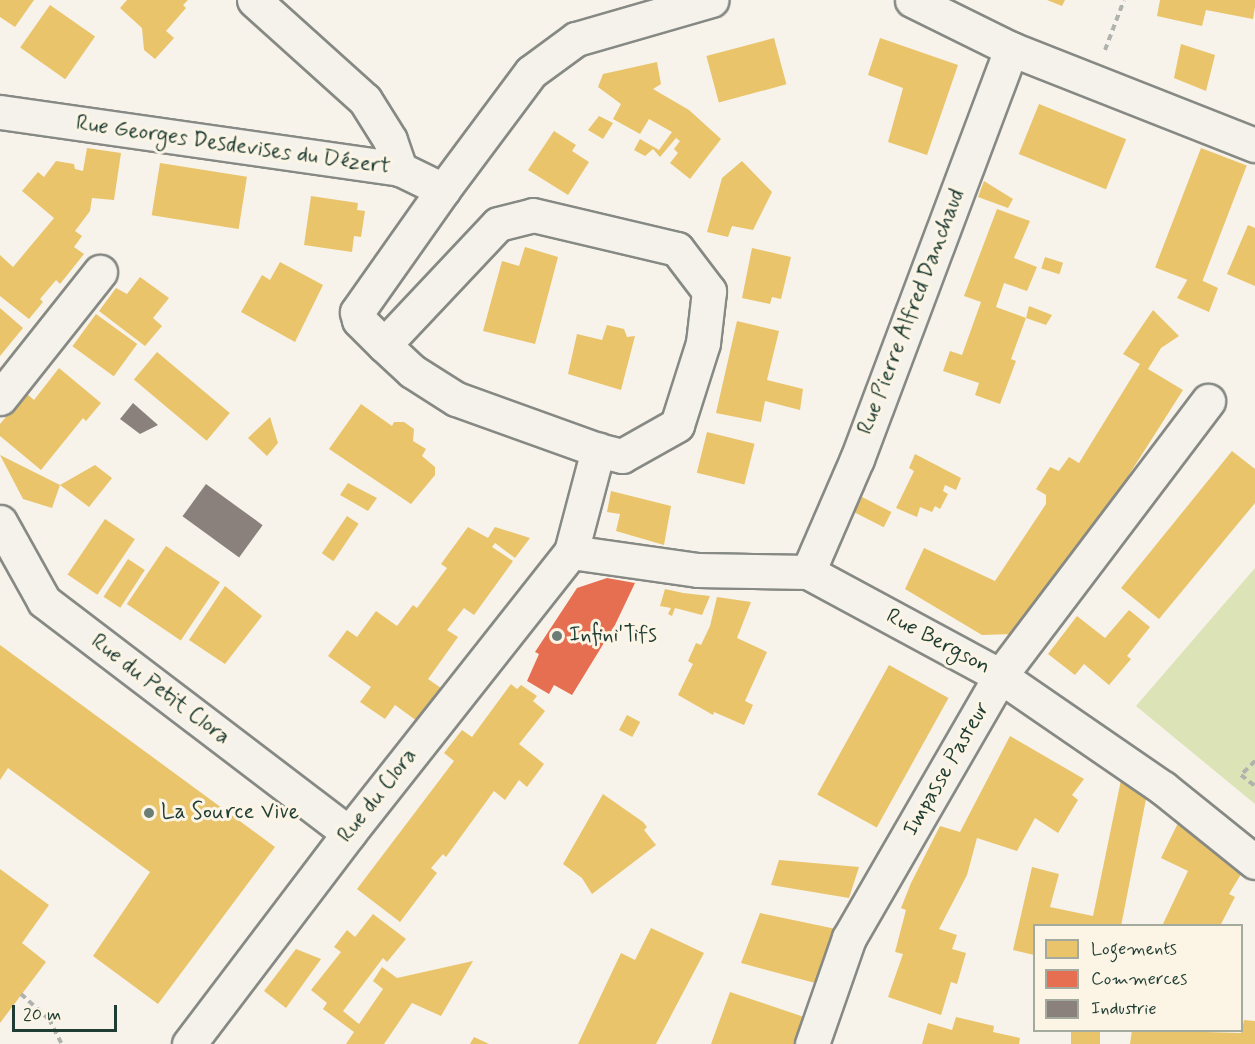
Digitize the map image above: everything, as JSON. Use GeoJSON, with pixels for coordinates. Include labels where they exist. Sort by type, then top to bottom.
{"type":"FeatureCollection","features":[{"type":"Feature","properties":{"kind":"street"},"geometry":{"type":"LineString","coordinates":[[254,0],[365,100],[390,140],[400,169]]}},
{"type":"Feature","properties":{"kind":"street"},"geometry":{"type":"LineString","coordinates":[[384,345],[498,224],[532,214],[677,249],[709,291],[703,343],[677,425],[622,456],[598,450],[456,399],[412,371],[384,345],[359,320],[357,312],[443,190],[531,72],[567,46],[628,21],[711,0]]}},
{"type":"Feature","properties":{"kind":"street"},"geometry":{"type":"LineString","coordinates":[[912,0],[1011,49],[1094,79],[1255,145]]}},
{"type":"Feature","properties":{"kind":"street","name":"Rue Pierre Alfred Danchaud"},"geometry":{"type":"LineString","coordinates":[[808,572],[857,459],[1011,49]]}},
{"type":"Feature","properties":{"kind":"street","name":"Rue Georges Desdevises du Dézert"},"geometry":{"type":"LineString","coordinates":[[0,112],[400,169],[443,190]]}},
{"type":"Feature","properties":{"kind":"street"},"geometry":{"type":"LineString","coordinates":[[0,398],[100,272]]}},
{"type":"Feature","properties":{"kind":"street","name":"Impasse Pasteur"},"geometry":{"type":"LineString","coordinates":[[812,1044],[849,938],[1000,676],[1208,401]]}},
{"type":"Feature","properties":{"kind":"street"},"geometry":{"type":"LineString","coordinates":[[571,552],[598,450]]}},
{"type":"Feature","properties":{"kind":"street","name":"Rue du Petit Clora"},"geometry":{"type":"LineString","coordinates":[[0,522],[44,601],[349,833]]}},
{"type":"Feature","properties":{"kind":"street","name":"Rue Bergson"},"geometry":{"type":"LineString","coordinates":[[571,552],[698,570],[808,572],[1000,676],[1163,788],[1255,862]]}},
{"type":"Feature","properties":{"kind":"street","name":"Rue du Clora"},"geometry":{"type":"LineString","coordinates":[[189,1044],[349,833],[571,552]]}},
{"type":"Feature","properties":{"kind":"path"},"geometry":{"type":"LineString","coordinates":[[1094,79],[1124,0]]}},
{"type":"Feature","properties":{"kind":"path"},"geometry":{"type":"LineString","coordinates":[[1255,761],[1241,775],[1255,786]]}},
{"type":"Feature","properties":{"kind":"path"},"geometry":{"type":"LineString","coordinates":[[21,994],[49,1019],[62,1044]]}},
{"type":"Feature","properties":{"kind":"green space"},"geometry":{"type":"Polygon","coordinates":[[[1255,568],[1255,804],[1136,706],[1255,568]]]}},
{"type":"Feature","properties":{"kind":"building: Logements"},"geometry":{"type":"Polygon","coordinates":[[[0,0],[34,0],[15,27],[0,17],[0,0]]]}},
{"type":"Feature","properties":{"kind":"building: Logements"},"geometry":{"type":"Polygon","coordinates":[[[127,0],[188,0],[183,5],[186,8],[166,31],[174,38],[155,59],[144,50],[142,28],[120,8],[127,0]]]}},
{"type":"Feature","properties":{"kind":"building: Logements"},"geometry":{"type":"Polygon","coordinates":[[[1047,0],[1065,0],[1062,6],[1047,0]]]}},
{"type":"Feature","properties":{"kind":"building: Logements"},"geometry":{"type":"Polygon","coordinates":[[[1160,0],[1255,0],[1255,7],[1253,19],[1206,10],[1202,26],[1157,16],[1160,0]]]}},
{"type":"Feature","properties":{"kind":"building: Logements"},"geometry":{"type":"Polygon","coordinates":[[[50,5],[95,37],[65,79],[20,48],[50,5]]]}},
{"type":"Feature","properties":{"kind":"building: Logements"},"geometry":{"type":"Polygon","coordinates":[[[774,38],[786,84],[719,102],[706,56],[774,38]]]}},
{"type":"Feature","properties":{"kind":"building: Logements"},"geometry":{"type":"Polygon","coordinates":[[[880,38],[958,65],[927,155],[888,142],[903,88],[868,75],[880,38]]]}},
{"type":"Feature","properties":{"kind":"building: Logements"},"geometry":{"type":"Polygon","coordinates":[[[1181,44],[1215,55],[1206,91],[1174,78],[1181,44]]]}},
{"type":"Feature","properties":{"kind":"building: Logements"},"geometry":{"type":"Polygon","coordinates":[[[657,62],[661,84],[653,89],[689,110],[721,139],[690,179],[670,163],[678,153],[674,149],[680,141],[676,138],[660,157],[653,149],[645,156],[634,150],[640,139],[659,150],[672,132],[649,119],[640,134],[613,119],[621,104],[598,87],[603,74],[657,62]]]}},
{"type":"Feature","properties":{"kind":"building: Logements"},"geometry":{"type":"Polygon","coordinates":[[[1039,104],[1126,139],[1106,189],[1019,154],[1039,104]]]}},
{"type":"Feature","properties":{"kind":"building: Logements"},"geometry":{"type":"Polygon","coordinates":[[[599,116],[613,123],[603,139],[588,130],[599,116]]]}},
{"type":"Feature","properties":{"kind":"building: Logements"},"geometry":{"type":"Polygon","coordinates":[[[554,131],[576,145],[572,151],[589,162],[568,195],[528,170],[554,131]]]}},
{"type":"Feature","properties":{"kind":"building: Logements"},"geometry":{"type":"Polygon","coordinates":[[[87,148],[121,153],[114,200],[92,198],[90,211],[75,231],[82,236],[74,247],[84,254],[60,284],[56,280],[40,299],[43,302],[29,319],[0,296],[0,255],[13,267],[54,218],[22,191],[38,172],[44,177],[56,161],[74,164],[75,169],[83,171],[87,148]]]}},
{"type":"Feature","properties":{"kind":"building: Logements"},"geometry":{"type":"Polygon","coordinates":[[[1201,148],[1247,166],[1201,285],[1155,267],[1201,148]]]}},
{"type":"Feature","properties":{"kind":"building: Logements"},"geometry":{"type":"Polygon","coordinates":[[[742,161],[772,192],[753,230],[732,226],[728,237],[707,232],[722,178],[742,161]]]}},
{"type":"Feature","properties":{"kind":"building: Logements"},"geometry":{"type":"Polygon","coordinates":[[[160,163],[247,177],[239,229],[152,215],[160,163]]]}},
{"type":"Feature","properties":{"kind":"building: Logements"},"geometry":{"type":"Polygon","coordinates":[[[984,181],[1013,199],[1008,208],[978,197],[984,181]]]}},
{"type":"Feature","properties":{"kind":"building: Logements"},"geometry":{"type":"Polygon","coordinates":[[[311,196],[358,203],[357,210],[365,211],[361,237],[354,236],[352,252],[304,245],[311,196]]]}},
{"type":"Feature","properties":{"kind":"building: Logements"},"geometry":{"type":"Polygon","coordinates":[[[997,209],[1030,221],[1014,258],[1037,267],[1027,291],[1004,283],[996,307],[1026,318],[1011,359],[1016,361],[1000,404],[975,395],[979,383],[943,371],[950,351],[962,355],[981,302],[964,296],[997,209]]]}},
{"type":"Feature","properties":{"kind":"building: Logements"},"geometry":{"type":"Polygon","coordinates":[[[1248,225],[1255,228],[1255,286],[1227,274],[1248,225]]]}},
{"type":"Feature","properties":{"kind":"building: Logements"},"geometry":{"type":"Polygon","coordinates":[[[525,247],[558,257],[535,344],[483,331],[502,261],[519,266],[525,247]]]}},
{"type":"Feature","properties":{"kind":"building: Logements"},"geometry":{"type":"Polygon","coordinates":[[[752,248],[791,257],[781,299],[772,297],[770,304],[742,298],[752,248]]]}},
{"type":"Feature","properties":{"kind":"building: Logements"},"geometry":{"type":"Polygon","coordinates":[[[1045,257],[1063,263],[1059,274],[1041,268],[1045,257]]]}},
{"type":"Feature","properties":{"kind":"building: Logements"},"geometry":{"type":"Polygon","coordinates":[[[280,262],[323,285],[295,342],[241,312],[262,275],[270,280],[280,262]]]}},
{"type":"Feature","properties":{"kind":"building: Logements"},"geometry":{"type":"Polygon","coordinates":[[[1190,275],[1218,288],[1209,312],[1177,298],[1190,275]]]}},
{"type":"Feature","properties":{"kind":"building: Logements"},"geometry":{"type":"Polygon","coordinates":[[[140,277],[169,298],[153,318],[162,326],[145,346],[99,311],[116,288],[127,294],[140,277]]]}},
{"type":"Feature","properties":{"kind":"building: Logements"},"geometry":{"type":"Polygon","coordinates":[[[1029,306],[1052,315],[1046,325],[1026,318],[1029,306]]]}},
{"type":"Feature","properties":{"kind":"building: Logements"},"geometry":{"type":"Polygon","coordinates":[[[0,308],[23,328],[0,356],[0,308]]]}},
{"type":"Feature","properties":{"kind":"building: Logements"},"geometry":{"type":"Polygon","coordinates":[[[1153,310],[1179,336],[1161,348],[1148,369],[1183,390],[1104,514],[1102,526],[1089,530],[1041,603],[1013,634],[982,635],[905,589],[924,548],[995,581],[1046,504],[1046,495],[1036,489],[1050,467],[1059,471],[1069,457],[1079,463],[1140,364],[1123,354],[1153,310]]]}},
{"type":"Feature","properties":{"kind":"building: Logements"},"geometry":{"type":"Polygon","coordinates":[[[96,314],[137,344],[114,376],[72,346],[96,314]]]}},
{"type":"Feature","properties":{"kind":"building: Logements"},"geometry":{"type":"Polygon","coordinates":[[[737,321],[779,331],[767,380],[803,389],[800,410],[765,401],[761,422],[716,413],[737,321]]]}},
{"type":"Feature","properties":{"kind":"building: Logements"},"geometry":{"type":"Polygon","coordinates":[[[607,325],[624,329],[627,337],[635,336],[621,390],[568,374],[577,334],[602,340],[607,325]]]}},
{"type":"Feature","properties":{"kind":"building: Logements"},"geometry":{"type":"Polygon","coordinates":[[[157,352],[230,413],[207,441],[134,380],[157,352]]]}},
{"type":"Feature","properties":{"kind":"building: Logements"},"geometry":{"type":"Polygon","coordinates":[[[59,368],[101,403],[86,421],[83,418],[41,470],[0,436],[0,424],[26,393],[34,400],[59,368]]]}},
{"type":"Feature","properties":{"kind":"building: Logements"},"geometry":{"type":"Polygon","coordinates":[[[361,404],[392,426],[394,422],[404,422],[414,429],[413,441],[426,449],[422,456],[435,467],[435,475],[411,504],[329,449],[361,404]]]}},
{"type":"Feature","properties":{"kind":"building: Logements"},"geometry":{"type":"Polygon","coordinates":[[[270,417],[278,443],[267,456],[248,438],[270,417]]]}},
{"type":"Feature","properties":{"kind":"building: Logements"},"geometry":{"type":"Polygon","coordinates":[[[707,432],[755,444],[744,485],[697,473],[707,432]]]}},
{"type":"Feature","properties":{"kind":"building: Logements"},"geometry":{"type":"Polygon","coordinates":[[[1232,451],[1255,469],[1255,503],[1159,619],[1121,588],[1232,451]]]}},
{"type":"Feature","properties":{"kind":"building: Logements"},"geometry":{"type":"Polygon","coordinates":[[[915,454],[961,478],[956,490],[945,485],[943,491],[948,494],[940,509],[935,506],[932,512],[920,507],[917,517],[896,508],[914,471],[909,468],[915,454]]]}},
{"type":"Feature","properties":{"kind":"building: Logements"},"geometry":{"type":"Polygon","coordinates":[[[0,455],[60,485],[52,508],[23,499],[0,455]]]}},
{"type":"Feature","properties":{"kind":"building: Logements"},"geometry":{"type":"Polygon","coordinates":[[[95,465],[112,478],[89,507],[60,485],[95,465]]]}},
{"type":"Feature","properties":{"kind":"building: Logements"},"geometry":{"type":"Polygon","coordinates":[[[348,483],[377,498],[368,511],[340,495],[348,483]]]}},
{"type":"Feature","properties":{"kind":"building: Logements"},"geometry":{"type":"Polygon","coordinates":[[[611,491],[671,506],[664,545],[616,531],[620,514],[607,512],[611,491]]]}},
{"type":"Feature","properties":{"kind":"building: Logements"},"geometry":{"type":"Polygon","coordinates":[[[862,497],[891,512],[884,527],[854,512],[862,497]]]}},
{"type":"Feature","properties":{"kind":"building: Logements"},"geometry":{"type":"Polygon","coordinates":[[[347,516],[359,524],[333,561],[322,553],[347,516]]]}},
{"type":"Feature","properties":{"kind":"building: Logements"},"geometry":{"type":"Polygon","coordinates":[[[105,519],[135,539],[97,595],[68,575],[105,519]]]}},
{"type":"Feature","properties":{"kind":"building: Logements"},"geometry":{"type":"Polygon","coordinates":[[[468,527],[488,538],[495,527],[530,538],[515,558],[495,543],[492,547],[513,561],[474,615],[464,608],[447,630],[458,637],[428,679],[441,688],[417,721],[395,705],[385,719],[360,702],[371,687],[328,656],[347,630],[357,637],[376,611],[397,626],[413,605],[417,608],[447,568],[441,564],[468,527]]]}},
{"type":"Feature","properties":{"kind":"building: Logements"},"geometry":{"type":"Polygon","coordinates":[[[166,546],[220,582],[181,640],[127,604],[166,546]]]}},
{"type":"Feature","properties":{"kind":"building: Logements"},"geometry":{"type":"Polygon","coordinates":[[[128,559],[145,570],[120,608],[103,597],[128,559]]]}},
{"type":"Feature","properties":{"kind":"building: Logements"},"geometry":{"type":"Polygon","coordinates":[[[225,586],[262,616],[225,664],[189,640],[225,586]]]}},
{"type":"Feature","properties":{"kind":"building: Logements"},"geometry":{"type":"Polygon","coordinates":[[[665,589],[710,596],[702,615],[675,608],[672,616],[668,614],[671,608],[660,606],[665,589]]]}},
{"type":"Feature","properties":{"kind":"building: Logements"},"geometry":{"type":"Polygon","coordinates":[[[717,597],[751,602],[737,638],[767,652],[745,701],[753,705],[744,725],[714,712],[713,715],[678,695],[693,664],[688,661],[696,643],[701,645],[710,626],[717,597]]]}},
{"type":"Feature","properties":{"kind":"building: Logements"},"geometry":{"type":"Polygon","coordinates":[[[1129,610],[1150,627],[1127,656],[1131,659],[1109,685],[1084,664],[1075,675],[1048,654],[1077,616],[1105,638],[1129,610]]]}},
{"type":"Feature","properties":{"kind":"building: Logements","name":"La Source Vive"},"geometry":{"type":"Polygon","coordinates":[[[0,645],[275,847],[158,1004],[93,956],[150,872],[8,768],[0,780],[0,645]]]}},
{"type":"Feature","properties":{"kind":"building: Logements"},"geometry":{"type":"Polygon","coordinates":[[[889,665],[948,698],[877,827],[817,794],[889,665]]]}},
{"type":"Feature","properties":{"kind":"building: Logements"},"geometry":{"type":"Polygon","coordinates":[[[511,684],[517,689],[521,685],[537,696],[533,701],[545,711],[519,744],[544,764],[527,787],[519,780],[505,800],[494,791],[446,857],[443,854],[431,868],[437,873],[400,922],[357,889],[454,761],[444,753],[462,730],[472,737],[511,684]]]}},
{"type":"Feature","properties":{"kind":"building: Logements"},"geometry":{"type":"Polygon","coordinates":[[[627,715],[640,722],[632,737],[619,730],[627,715]]]}},
{"type":"Feature","properties":{"kind":"building: Logements"},"geometry":{"type":"Polygon","coordinates":[[[1010,736],[1084,779],[1072,795],[1078,800],[1058,833],[1035,818],[1017,851],[977,838],[967,875],[939,929],[957,935],[952,949],[966,953],[957,984],[951,982],[941,1015],[888,997],[903,954],[895,952],[906,910],[901,908],[911,883],[940,826],[960,832],[1010,736]]]}},
{"type":"Feature","properties":{"kind":"building: Logements"},"geometry":{"type":"Polygon","coordinates":[[[1121,780],[1146,799],[1121,924],[1033,924],[1033,955],[1013,950],[1032,867],[1059,874],[1050,907],[1093,916],[1121,780]]]}},
{"type":"Feature","properties":{"kind":"building: Logements"},"geometry":{"type":"Polygon","coordinates":[[[603,794],[643,822],[647,827],[644,830],[656,845],[592,894],[582,878],[563,864],[603,794]]]}},
{"type":"Feature","properties":{"kind":"building: Logements"},"geometry":{"type":"Polygon","coordinates":[[[1178,823],[1243,871],[1229,894],[1235,897],[1221,924],[1163,924],[1188,871],[1161,858],[1178,823]]]}},
{"type":"Feature","properties":{"kind":"building: Logements"},"geometry":{"type":"Polygon","coordinates":[[[779,860],[859,867],[849,898],[771,885],[779,860]]]}},
{"type":"Feature","properties":{"kind":"building: Logements"},"geometry":{"type":"Polygon","coordinates":[[[0,869],[49,905],[22,943],[46,962],[0,1023],[0,869]]]}},
{"type":"Feature","properties":{"kind":"building: Logements"},"geometry":{"type":"Polygon","coordinates":[[[760,913],[836,929],[819,984],[741,963],[760,913]]]}},
{"type":"Feature","properties":{"kind":"building: Logements"},"geometry":{"type":"Polygon","coordinates":[[[373,914],[406,939],[387,962],[383,958],[343,1011],[359,1024],[383,989],[373,981],[382,967],[397,978],[473,961],[441,1016],[412,1003],[384,1044],[346,1044],[354,1032],[323,1009],[327,1003],[311,990],[341,952],[334,947],[347,930],[355,937],[373,914]]]}},
{"type":"Feature","properties":{"kind":"building: Logements"},"geometry":{"type":"Polygon","coordinates":[[[651,928],[704,953],[656,1044],[578,1044],[621,953],[635,960],[651,928]]]}},
{"type":"Feature","properties":{"kind":"building: Logements"},"geometry":{"type":"Polygon","coordinates":[[[296,949],[321,959],[286,1008],[264,991],[296,949]]]}},
{"type":"Feature","properties":{"kind":"building: Logements"},"geometry":{"type":"Polygon","coordinates":[[[730,992],[807,1018],[798,1044],[711,1044],[730,992]]]}},
{"type":"Feature","properties":{"kind":"building: Logements"},"geometry":{"type":"Polygon","coordinates":[[[956,1017],[994,1026],[993,1032],[1020,1038],[1019,1044],[922,1044],[928,1023],[952,1030],[956,1017]]]}},
{"type":"Feature","properties":{"kind":"building: Logements"},"geometry":{"type":"Polygon","coordinates":[[[1244,1020],[1255,1021],[1255,1044],[1130,1044],[1132,1032],[1241,1033],[1244,1020]]]}},
{"type":"Feature","properties":{"kind":"building: Logements"},"geometry":{"type":"Polygon","coordinates":[[[1071,1032],[1100,1032],[1100,1044],[1071,1044],[1071,1032]]]}},
{"type":"Feature","properties":{"kind":"building: Logements"},"geometry":{"type":"Polygon","coordinates":[[[474,1037],[489,1044],[470,1044],[474,1037]]]}},
{"type":"Feature","properties":{"kind":"building: Commerces"},"geometry":{"type":"Polygon","coordinates":[[[607,578],[635,583],[615,625],[572,695],[554,685],[549,694],[527,681],[539,654],[535,652],[577,588],[607,578]]]}},
{"type":"Feature","properties":{"kind":"building: Industrie"},"geometry":{"type":"Polygon","coordinates":[[[133,403],[158,425],[140,434],[120,419],[133,403]]]}},
{"type":"Feature","properties":{"kind":"building: Industrie"},"geometry":{"type":"Polygon","coordinates":[[[206,484],[263,525],[239,558],[182,516],[206,484]]]}},
{"type":"Feature","properties":{"kind":"place","name":"Infini'Tifs"},"geometry":{"type":"Point","coordinates":[557,636]}},
{"type":"Feature","properties":{"kind":"place","name":"La Source Vive"},"geometry":{"type":"Point","coordinates":[149,813]}}]}
